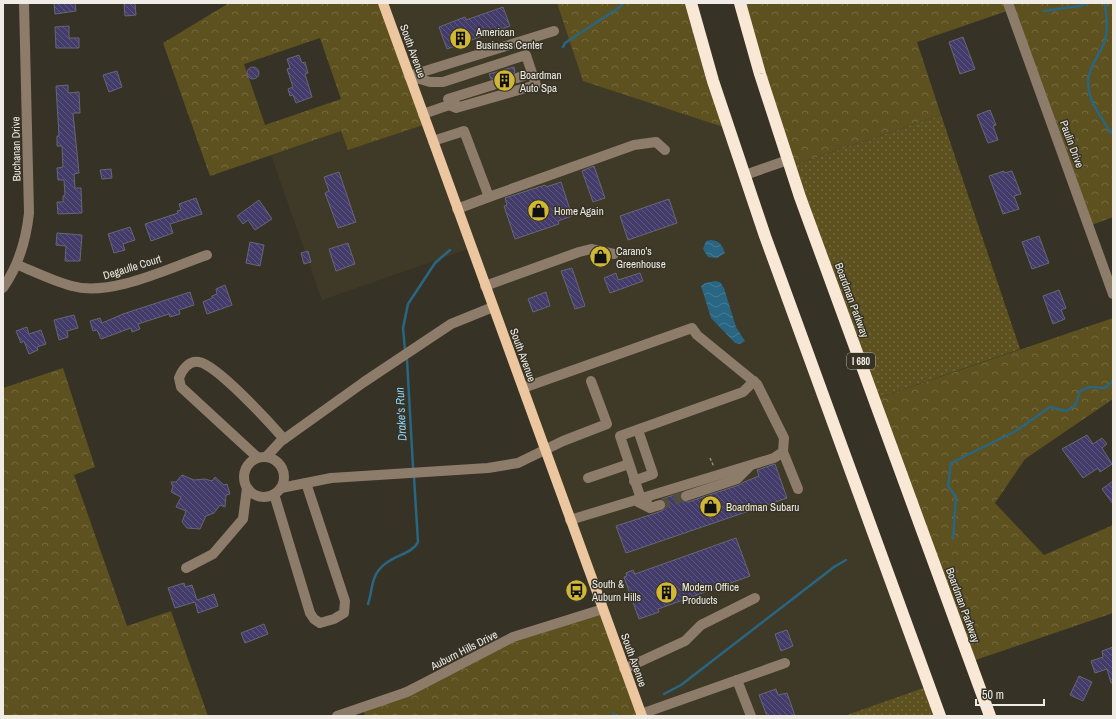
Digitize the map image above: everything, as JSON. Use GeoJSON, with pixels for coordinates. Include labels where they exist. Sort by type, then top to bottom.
{"type":"FeatureCollection","features":[{"type":"Feature","properties":{"kind":"highway"},"geometry":{"type":"LineString","coordinates":[[691,3],[713,81],[745,175],[940,716]]}},
{"type":"Feature","properties":{"kind":"highway","name":"Boardman Parkway"},"geometry":{"type":"LineString","coordinates":[[740,3],[760,74],[788,160],[990,716]]}},
{"type":"Feature","properties":{"kind":"main road","name":"South Avenue"},"geometry":{"type":"LineString","coordinates":[[383,3],[641,715]]}},
{"type":"Feature","properties":{"kind":"street","name":"Buchanan Drive"},"geometry":{"type":"LineString","coordinates":[[3,288],[18,265],[25,242],[29,213],[24,3]]}},
{"type":"Feature","properties":{"kind":"street","name":"Paulin Drive"},"geometry":{"type":"LineString","coordinates":[[1008,3],[1113,294]]}},
{"type":"Feature","properties":{"kind":"street"},"geometry":{"type":"LineString","coordinates":[[409,76],[554,31]]}},
{"type":"Feature","properties":{"kind":"street"},"geometry":{"type":"LineString","coordinates":[[409,76],[430,82],[442,82],[526,55],[536,86],[456,108],[448,102],[442,82]]}},
{"type":"Feature","properties":{"kind":"street"},"geometry":{"type":"LineString","coordinates":[[518,81],[533,76]]}},
{"type":"Feature","properties":{"kind":"street"},"geometry":{"type":"LineString","coordinates":[[423,114],[448,102],[494,88]]}},
{"type":"Feature","properties":{"kind":"street"},"geometry":{"type":"LineString","coordinates":[[433,141],[464,131],[489,197]]}},
{"type":"Feature","properties":{"kind":"street"},"geometry":{"type":"LineString","coordinates":[[457,209],[634,145],[656,142],[665,150]]}},
{"type":"Feature","properties":{"kind":"street"},"geometry":{"type":"LineString","coordinates":[[745,175],[788,160]]}},
{"type":"Feature","properties":{"kind":"street"},"geometry":{"type":"LineString","coordinates":[[485,286],[579,252],[592,249],[614,254]]}},
{"type":"Feature","properties":{"kind":"street","name":"Degaulle Court"},"geometry":{"type":"LineString","coordinates":[[18,265],[72,286],[96,289],[121,285],[207,255]]}},
{"type":"Feature","properties":{"kind":"street"},"geometry":{"type":"LineString","coordinates":[[493,307],[451,324],[364,382],[284,439],[262,457],[252,460],[245,470],[244,482],[247,488],[256,495],[262,497],[306,483],[331,478],[488,468],[518,463],[563,441],[607,424],[591,381]]}},
{"type":"Feature","properties":{"kind":"street"},"geometry":{"type":"LineString","coordinates":[[523,388],[692,328],[697,335],[757,384],[784,438],[783,452],[798,489]]}},
{"type":"Feature","properties":{"kind":"street"},"geometry":{"type":"LineString","coordinates":[[284,439],[268,420],[225,379],[201,362],[193,362],[186,366],[179,378],[181,387],[262,457],[279,463],[283,468],[284,475],[277,491],[310,613],[314,620],[320,623],[334,619],[344,613],[345,601],[306,483]]}},
{"type":"Feature","properties":{"kind":"street"},"geometry":{"type":"LineString","coordinates":[[659,503],[650,508],[639,500],[620,436],[743,392],[754,381]]}},
{"type":"Feature","properties":{"kind":"street"},"geometry":{"type":"LineString","coordinates":[[634,481],[653,474],[638,430]]}},
{"type":"Feature","properties":{"kind":"street"},"geometry":{"type":"LineString","coordinates":[[570,520],[774,458],[783,452]]}},
{"type":"Feature","properties":{"kind":"street"},"geometry":{"type":"LineString","coordinates":[[588,478],[629,464]]}},
{"type":"Feature","properties":{"kind":"street"},"geometry":{"type":"LineString","coordinates":[[685,494],[735,475],[752,464]]}},
{"type":"Feature","properties":{"kind":"street"},"geometry":{"type":"LineString","coordinates":[[186,568],[213,554],[243,519],[247,488]]}},
{"type":"Feature","properties":{"kind":"street"},"geometry":{"type":"LineString","coordinates":[[624,669],[685,641],[700,625],[755,598]]}},
{"type":"Feature","properties":{"kind":"street","name":"Auburn Hills Drive"},"geometry":{"type":"LineString","coordinates":[[337,716],[407,692],[513,637],[603,609]]}},
{"type":"Feature","properties":{"kind":"street"},"geometry":{"type":"LineString","coordinates":[[641,715],[785,663]]}},
{"type":"Feature","properties":{"kind":"street"},"geometry":{"type":"LineString","coordinates":[[737,680],[751,716]]}},
{"type":"Feature","properties":{"kind":"path"},"geometry":{"type":"LineString","coordinates":[[710,458],[713,464]]}},
{"type":"Feature","properties":{"kind":"shaded area"},"geometry":{"type":"Polygon","coordinates":[[[383,3],[557,3],[584,81],[729,129],[929,686],[844,716],[642,716],[471,248],[322,300],[271,155],[341,131],[348,150],[383,3]]]}},
{"type":"Feature","properties":{"kind":"green space"},"geometry":{"type":"Polygon","coordinates":[[[229,3],[383,3],[426,124],[348,150],[341,131],[210,176],[163,43],[229,3]],[[320,38],[244,64],[265,125],[341,99],[320,38]]]}},
{"type":"Feature","properties":{"kind":"green space"},"geometry":{"type":"Polygon","coordinates":[[[557,3],[691,3],[729,129],[583,81],[557,3]]]}},
{"type":"Feature","properties":{"kind":"green space"},"geometry":{"type":"Polygon","coordinates":[[[740,3],[1113,3],[1113,217],[1089,226],[1010,10],[917,42],[941,115],[790,166],[740,3]]]}},
{"type":"Feature","properties":{"kind":"green space"},"geometry":{"type":"Polygon","coordinates":[[[941,115],[1020,349],[875,399],[790,166],[941,115]]]}},
{"type":"Feature","properties":{"kind":"green space"},"geometry":{"type":"Polygon","coordinates":[[[1113,318],[1113,399],[1025,459],[995,503],[1044,555],[1113,525],[1113,613],[970,662],[875,399],[1113,318]]]}},
{"type":"Feature","properties":{"kind":"green space"},"geometry":{"type":"Polygon","coordinates":[[[63,368],[95,467],[74,475],[127,626],[171,611],[208,716],[3,716],[3,388],[63,368]]]}},
{"type":"Feature","properties":{"kind":"green space"},"geometry":{"type":"Polygon","coordinates":[[[603,609],[642,716],[365,716],[362,707],[513,637],[603,609]]]}},
{"type":"Feature","properties":{"kind":"green space"},"geometry":{"type":"Polygon","coordinates":[[[929,686],[940,716],[844,716],[929,686]]]}},
{"type":"Feature","properties":{"kind":"water"},"geometry":{"type":"Polygon","coordinates":[[[706,241],[717,241],[725,253],[717,258],[708,257],[703,249],[706,241]]]}},
{"type":"Feature","properties":{"kind":"water"},"geometry":{"type":"Polygon","coordinates":[[[715,281],[720,282],[724,288],[736,327],[745,341],[740,344],[735,343],[711,318],[701,286],[705,283],[715,281]]]}},
{"type":"Feature","properties":{"kind":"building"},"geometry":{"type":"Polygon","coordinates":[[[54,3],[75,3],[76,11],[55,14],[54,3]]]}},
{"type":"Feature","properties":{"kind":"building"},"geometry":{"type":"Polygon","coordinates":[[[124,3],[135,3],[136,15],[125,16],[124,3]]]}},
{"type":"Feature","properties":{"kind":"building","name":"American Business Center"},"geometry":{"type":"Polygon","coordinates":[[[503,7],[510,26],[447,49],[439,27],[465,17],[466,20],[503,7]]]}},
{"type":"Feature","properties":{"kind":"building"},"geometry":{"type":"Polygon","coordinates":[[[69,26],[69,38],[79,38],[79,48],[56,48],[55,27],[69,26]]]}},
{"type":"Feature","properties":{"kind":"building"},"geometry":{"type":"Polygon","coordinates":[[[963,37],[975,69],[960,74],[949,42],[963,37]]]}},
{"type":"Feature","properties":{"kind":"building"},"geometry":{"type":"Polygon","coordinates":[[[299,55],[302,63],[305,62],[308,73],[305,74],[312,97],[296,103],[293,95],[290,96],[288,89],[293,87],[287,69],[290,68],[287,59],[299,55]]]}},
{"type":"Feature","properties":{"kind":"building"},"geometry":{"type":"Polygon","coordinates":[[[253,67],[257,69],[259,73],[257,77],[253,79],[249,77],[247,73],[249,69],[253,67]]]}},
{"type":"Feature","properties":{"kind":"building"},"geometry":{"type":"Polygon","coordinates":[[[514,67],[515,72],[512,74],[511,80],[515,84],[498,89],[499,83],[495,79],[491,79],[489,74],[514,67]]]}},
{"type":"Feature","properties":{"kind":"building"},"geometry":{"type":"Polygon","coordinates":[[[117,71],[122,87],[109,92],[103,75],[117,71]]]}},
{"type":"Feature","properties":{"kind":"building"},"geometry":{"type":"Polygon","coordinates":[[[68,85],[68,93],[79,92],[80,113],[73,113],[79,173],[74,174],[75,188],[81,188],[82,213],[58,214],[57,202],[63,202],[63,196],[65,195],[64,180],[58,180],[57,168],[63,167],[62,146],[57,146],[57,136],[59,136],[56,86],[68,85]]]}},
{"type":"Feature","properties":{"kind":"building"},"geometry":{"type":"Polygon","coordinates":[[[990,110],[996,125],[993,126],[998,140],[988,143],[977,115],[990,110]]]}},
{"type":"Feature","properties":{"kind":"building"},"geometry":{"type":"Polygon","coordinates":[[[594,166],[605,198],[593,202],[582,171],[594,166]]]}},
{"type":"Feature","properties":{"kind":"building"},"geometry":{"type":"Polygon","coordinates":[[[111,169],[112,178],[102,179],[100,170],[111,169]]]}},
{"type":"Feature","properties":{"kind":"building"},"geometry":{"type":"Polygon","coordinates":[[[1004,171],[1004,173],[1012,171],[1021,194],[1014,196],[1019,209],[1003,214],[989,176],[1004,171]]]}},
{"type":"Feature","properties":{"kind":"building"},"geometry":{"type":"Polygon","coordinates":[[[339,172],[356,222],[338,228],[325,193],[329,191],[324,177],[339,172]]]}},
{"type":"Feature","properties":{"kind":"building","name":"Home Again"},"geometry":{"type":"Polygon","coordinates":[[[561,182],[572,216],[558,221],[559,224],[515,239],[504,206],[507,205],[505,198],[545,185],[546,187],[561,182]]]}},
{"type":"Feature","properties":{"kind":"building"},"geometry":{"type":"Polygon","coordinates":[[[196,198],[202,214],[170,224],[173,233],[151,241],[145,224],[178,213],[177,211],[181,210],[179,204],[196,198]]]}},
{"type":"Feature","properties":{"kind":"building"},"geometry":{"type":"Polygon","coordinates":[[[669,199],[677,223],[628,240],[620,216],[669,199]]]}},
{"type":"Feature","properties":{"kind":"building"},"geometry":{"type":"Polygon","coordinates":[[[259,200],[272,219],[255,230],[248,220],[243,224],[237,216],[259,200]]]}},
{"type":"Feature","properties":{"kind":"building"},"geometry":{"type":"Polygon","coordinates":[[[130,227],[135,240],[123,244],[125,250],[114,253],[108,234],[130,227]]]}},
{"type":"Feature","properties":{"kind":"building"},"geometry":{"type":"Polygon","coordinates":[[[57,233],[82,235],[80,261],[65,261],[66,246],[56,245],[57,233]]]}},
{"type":"Feature","properties":{"kind":"building"},"geometry":{"type":"Polygon","coordinates":[[[1039,236],[1049,263],[1032,269],[1022,242],[1039,236]]]}},
{"type":"Feature","properties":{"kind":"building"},"geometry":{"type":"Polygon","coordinates":[[[250,242],[264,245],[260,266],[246,263],[250,242]]]}},
{"type":"Feature","properties":{"kind":"building"},"geometry":{"type":"Polygon","coordinates":[[[348,243],[355,264],[336,271],[329,249],[348,243]]]}},
{"type":"Feature","properties":{"kind":"building"},"geometry":{"type":"Polygon","coordinates":[[[308,251],[311,262],[304,264],[301,253],[308,251]]]}},
{"type":"Feature","properties":{"kind":"building"},"geometry":{"type":"Polygon","coordinates":[[[572,268],[585,306],[575,309],[561,271],[572,268]]]}},
{"type":"Feature","properties":{"kind":"building"},"geometry":{"type":"Polygon","coordinates":[[[616,273],[618,280],[640,273],[643,281],[610,293],[604,278],[616,273]]]}},
{"type":"Feature","properties":{"kind":"building"},"geometry":{"type":"Polygon","coordinates":[[[225,285],[232,305],[207,314],[203,302],[217,294],[216,289],[225,285]]]}},
{"type":"Feature","properties":{"kind":"building"},"geometry":{"type":"Polygon","coordinates":[[[1059,290],[1066,308],[1061,310],[1065,319],[1053,324],[1043,296],[1059,290]]]}},
{"type":"Feature","properties":{"kind":"building"},"geometry":{"type":"Polygon","coordinates":[[[190,292],[194,305],[179,310],[180,314],[170,317],[169,314],[138,324],[140,329],[132,332],[131,328],[101,339],[97,330],[93,331],[90,321],[100,318],[102,323],[123,314],[190,292]]]}},
{"type":"Feature","properties":{"kind":"building"},"geometry":{"type":"Polygon","coordinates":[[[546,292],[550,306],[533,312],[528,299],[546,292]]]}},
{"type":"Feature","properties":{"kind":"building"},"geometry":{"type":"Polygon","coordinates":[[[74,315],[78,328],[67,331],[68,337],[59,340],[54,320],[74,315]]]}},
{"type":"Feature","properties":{"kind":"building"},"geometry":{"type":"Polygon","coordinates":[[[27,327],[29,334],[41,330],[46,344],[37,347],[38,350],[29,354],[24,341],[21,343],[16,331],[27,327]]]}},
{"type":"Feature","properties":{"kind":"building"},"geometry":{"type":"Polygon","coordinates":[[[1087,435],[1093,444],[1102,438],[1107,444],[1102,448],[1112,464],[1100,472],[1098,468],[1083,478],[1062,449],[1087,435]]]}},
{"type":"Feature","properties":{"kind":"building","name":"Boardman Subaru"},"geometry":{"type":"Polygon","coordinates":[[[775,464],[787,498],[626,553],[616,526],[662,511],[666,506],[666,503],[662,499],[680,493],[681,501],[688,502],[739,485],[759,476],[757,470],[775,464]]]}},
{"type":"Feature","properties":{"kind":"building"},"geometry":{"type":"Polygon","coordinates":[[[182,475],[194,480],[205,479],[212,481],[215,477],[224,485],[227,484],[230,494],[226,495],[225,507],[220,505],[214,513],[206,516],[200,529],[187,528],[182,522],[186,511],[176,507],[181,497],[171,492],[173,487],[171,482],[176,482],[182,475]]]}},
{"type":"Feature","properties":{"kind":"building"},"geometry":{"type":"Polygon","coordinates":[[[1113,481],[1113,504],[1102,489],[1113,481]]]}},
{"type":"Feature","properties":{"kind":"building","name":"Modern Office Products"},"geometry":{"type":"Polygon","coordinates":[[[736,538],[750,576],[658,609],[659,612],[639,619],[624,577],[627,576],[626,573],[633,570],[635,574],[736,538]]]}},
{"type":"Feature","properties":{"kind":"building"},"geometry":{"type":"Polygon","coordinates":[[[184,583],[185,587],[192,585],[197,600],[214,594],[218,606],[198,613],[195,602],[175,608],[168,588],[184,583]]]}},
{"type":"Feature","properties":{"kind":"building"},"geometry":{"type":"Polygon","coordinates":[[[264,624],[268,634],[245,643],[241,633],[264,624]]]}},
{"type":"Feature","properties":{"kind":"building"},"geometry":{"type":"Polygon","coordinates":[[[787,630],[793,646],[781,651],[775,634],[787,630]]]}},
{"type":"Feature","properties":{"kind":"building"},"geometry":{"type":"Polygon","coordinates":[[[1113,647],[1113,682],[1111,683],[1107,669],[1095,673],[1091,661],[1103,657],[1102,651],[1113,647]]]}},
{"type":"Feature","properties":{"kind":"building"},"geometry":{"type":"Polygon","coordinates":[[[1079,676],[1092,682],[1083,701],[1070,695],[1079,676]]]}},
{"type":"Feature","properties":{"kind":"building"},"geometry":{"type":"Polygon","coordinates":[[[776,689],[778,695],[787,693],[795,716],[767,716],[759,695],[776,689]]]}},
{"type":"Feature","properties":{"kind":"waterway","name":"Drake's Run"},"geometry":{"type":"LineString","coordinates":[[563,47],[565,43],[620,7],[622,3]]}},
{"type":"Feature","properties":{"kind":"waterway"},"geometry":{"type":"LineString","coordinates":[[1044,11],[1079,6],[1089,3]]}},
{"type":"Feature","properties":{"kind":"waterway"},"geometry":{"type":"LineString","coordinates":[[1105,3],[1107,23],[1106,38],[1091,69],[1088,82],[1091,98],[1109,130],[1113,134]]}},
{"type":"Feature","properties":{"kind":"waterway","name":"Drake's Run"},"geometry":{"type":"LineString","coordinates":[[405,350],[403,328],[408,304],[435,263],[450,250]]}},
{"type":"Feature","properties":{"kind":"waterway","name":"Drake's Run"},"geometry":{"type":"LineString","coordinates":[[407,360],[413,467]]}},
{"type":"Feature","properties":{"kind":"waterway"},"geometry":{"type":"LineString","coordinates":[[953,539],[956,497],[948,486],[951,463],[1016,431],[1050,407],[1067,411],[1076,404],[1080,391],[1090,387],[1105,388],[1113,381]]}},
{"type":"Feature","properties":{"kind":"waterway","name":"Drake's Run"},"geometry":{"type":"LineString","coordinates":[[368,604],[374,578],[382,566],[411,550],[418,542],[414,477]]}},
{"type":"Feature","properties":{"kind":"waterway"},"geometry":{"type":"LineString","coordinates":[[664,694],[681,685],[834,567],[846,560]]}},
{"type":"Feature","properties":{"kind":"tunnel"},"geometry":{"type":"LineString","coordinates":[[493,85],[517,78]]}},
{"type":"Feature","properties":{"kind":"tunnel"},"geometry":{"type":"LineString","coordinates":[[660,505],[686,496]]}},
{"type":"Feature","properties":{"kind":"place","name":"American Business Center"},"geometry":{"type":"Point","coordinates":[460,38]}},
{"type":"Feature","properties":{"kind":"place","name":"Boardman Auto Spa"},"geometry":{"type":"Point","coordinates":[505,81]}},
{"type":"Feature","properties":{"kind":"place","name":"Home Again"},"geometry":{"type":"Point","coordinates":[538,211]}},
{"type":"Feature","properties":{"kind":"place","name":"Carano's Greenhouse"},"geometry":{"type":"Point","coordinates":[601,257]}},
{"type":"Feature","properties":{"kind":"place","name":"Boardman Subaru"},"geometry":{"type":"Point","coordinates":[710,507]}},
{"type":"Feature","properties":{"kind":"place","name":"South & Auburn Hills"},"geometry":{"type":"Point","coordinates":[577,590]}},
{"type":"Feature","properties":{"kind":"place","name":"Modern Office Products"},"geometry":{"type":"Point","coordinates":[666,593]}}]}
